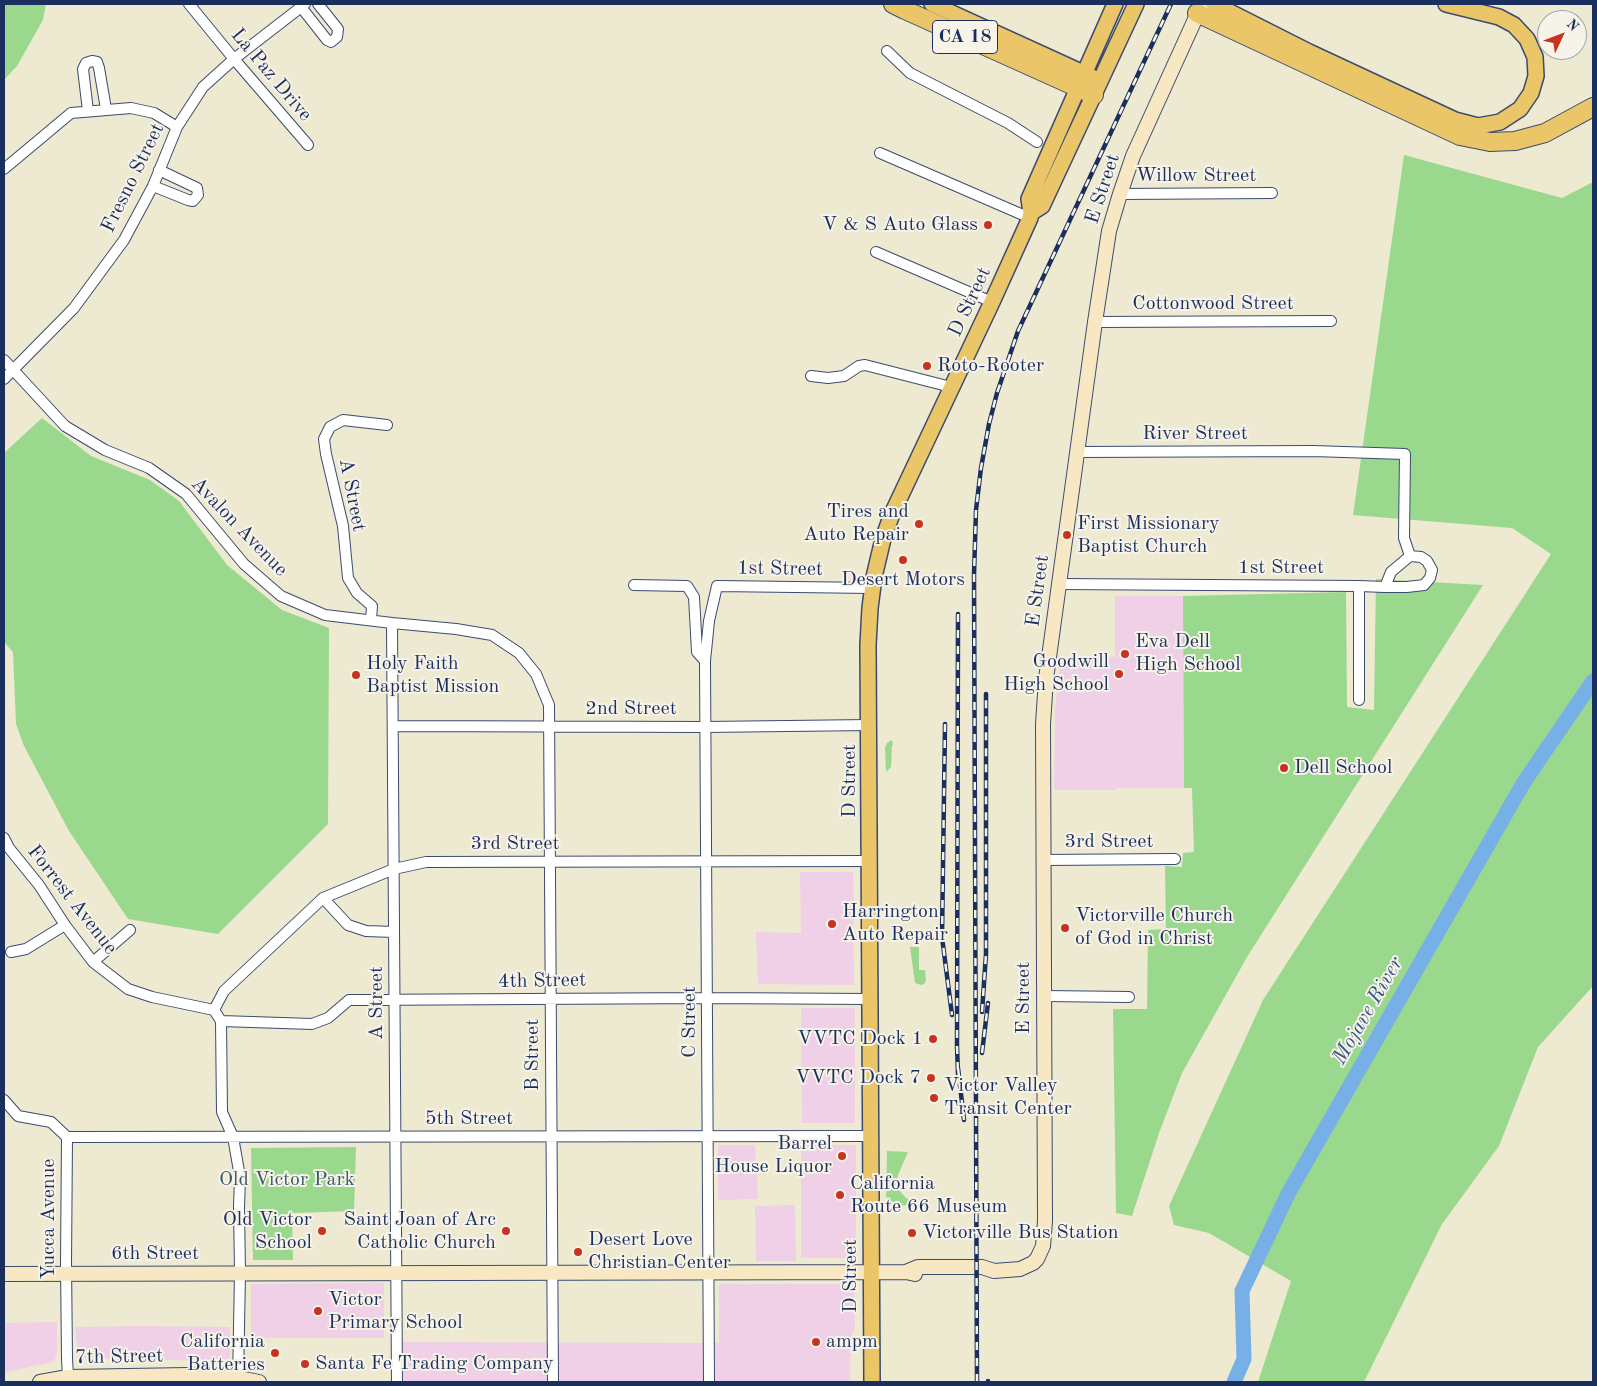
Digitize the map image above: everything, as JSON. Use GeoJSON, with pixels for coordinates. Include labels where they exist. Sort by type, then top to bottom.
{"type":"FeatureCollection","features":[{"type":"Feature","properties":{"kind":"highway","name":"CA 18"},"geometry":{"type":"LineString","coordinates":[[894,4],[1089,84]]}},
{"type":"Feature","properties":{"kind":"highway"},"geometry":{"type":"LineString","coordinates":[[1199,8],[1460,136],[1490,142],[1515,141],[1545,133],[1593,107]]}},
{"type":"Feature","properties":{"kind":"main road"},"geometry":{"type":"LineString","coordinates":[[932,4],[1089,84]]}},
{"type":"Feature","properties":{"kind":"main road","name":"D Street"},"geometry":{"type":"LineString","coordinates":[[1089,84],[1115,4]]}},
{"type":"Feature","properties":{"kind":"main road","name":"D Street"},"geometry":{"type":"LineString","coordinates":[[872,1382],[870,724],[868,645],[872,588],[879,553],[892,514],[1031,215],[1029,199],[1089,84],[1136,4]]}},
{"type":"Feature","properties":{"kind":"main road"},"geometry":{"type":"LineString","coordinates":[[1214,4],[1309,52],[1455,120],[1478,126],[1500,122],[1520,109],[1531,92],[1536,76],[1535,57],[1527,39],[1514,25],[1499,17],[1446,4]]}},
{"type":"Feature","properties":{"kind":"street","name":"La Paz Drive"},"geometry":{"type":"LineString","coordinates":[[189,4],[308,145]]}},
{"type":"Feature","properties":{"kind":"street"},"geometry":{"type":"LineString","coordinates":[[303,5],[327,40],[331,42],[337,37],[338,28],[318,4]]}},
{"type":"Feature","properties":{"kind":"street","name":"Fresno Street"},"geometry":{"type":"LineString","coordinates":[[4,379],[74,308],[124,240],[153,186],[176,126],[203,87],[234,59],[303,5]]}},
{"type":"Feature","properties":{"kind":"street","name":"E Street"},"geometry":{"type":"LineString","coordinates":[[1033,1263],[1042,1250],[1044,1236],[1044,700],[1059,584],[1108,240],[1120,194],[1134,156],[1199,8]]}},
{"type":"Feature","properties":{"kind":"street"},"geometry":{"type":"LineString","coordinates":[[887,51],[910,73],[1008,123],[1037,142]]}},
{"type":"Feature","properties":{"kind":"street"},"geometry":{"type":"LineString","coordinates":[[88,111],[83,68],[86,63],[92,61],[97,62],[99,68],[106,109]]}},
{"type":"Feature","properties":{"kind":"street"},"geometry":{"type":"LineString","coordinates":[[4,169],[71,113],[131,108],[154,113],[176,126]]}},
{"type":"Feature","properties":{"kind":"street"},"geometry":{"type":"LineString","coordinates":[[880,153],[1031,215]]}},
{"type":"Feature","properties":{"kind":"street"},"geometry":{"type":"LineString","coordinates":[[153,186],[188,200],[193,201],[198,195],[196,188],[159,170]]}},
{"type":"Feature","properties":{"kind":"street","name":"Willow Street"},"geometry":{"type":"LineString","coordinates":[[1120,194],[1272,192]]}},
{"type":"Feature","properties":{"kind":"street"},"geometry":{"type":"LineString","coordinates":[[876,252],[992,302]]}},
{"type":"Feature","properties":{"kind":"street","name":"Cottonwood Street"},"geometry":{"type":"LineString","coordinates":[[1095,322],[1331,321]]}},
{"type":"Feature","properties":{"kind":"street","name":"Avalon Avenue"},"geometry":{"type":"LineString","coordinates":[[4,360],[66,426],[105,450],[149,468],[186,494],[244,564],[281,596],[325,615],[456,629],[492,635],[519,653],[536,674],[549,705],[549,727]]}},
{"type":"Feature","properties":{"kind":"street"},"geometry":{"type":"LineString","coordinates":[[811,376],[828,378],[844,376],[859,366],[865,365],[952,387]]}},
{"type":"Feature","properties":{"kind":"street","name":"A Street"},"geometry":{"type":"LineString","coordinates":[[371,620],[372,606],[357,593],[348,578],[343,526],[324,439],[330,427],[343,420],[386,425]]}},
{"type":"Feature","properties":{"kind":"street","name":"River Street"},"geometry":{"type":"LineString","coordinates":[[1078,452],[1313,451],[1405,454],[1404,538],[1410,556]]}},
{"type":"Feature","properties":{"kind":"street"},"geometry":{"type":"LineString","coordinates":[[1385,587],[1391,572],[1410,556]]}},
{"type":"Feature","properties":{"kind":"street","name":"1st Street"},"geometry":{"type":"LineString","coordinates":[[1059,584],[1407,588],[1424,585],[1430,578],[1432,570],[1427,561],[1421,557],[1410,556]]}},
{"type":"Feature","properties":{"kind":"street"},"geometry":{"type":"LineString","coordinates":[[634,585],[687,586],[694,597],[697,652],[705,661]]}},
{"type":"Feature","properties":{"kind":"street","name":"1st Street"},"geometry":{"type":"LineString","coordinates":[[705,661],[709,621],[717,586],[872,588]]}},
{"type":"Feature","properties":{"kind":"street"},"geometry":{"type":"LineString","coordinates":[[1359,586],[1359,700]]}},
{"type":"Feature","properties":{"kind":"street","name":"A Street"},"geometry":{"type":"LineString","coordinates":[[392,623],[397,1382]]}},
{"type":"Feature","properties":{"kind":"street","name":"C Street"},"geometry":{"type":"LineString","coordinates":[[705,661],[709,1382]]}},
{"type":"Feature","properties":{"kind":"street","name":"2nd Street"},"geometry":{"type":"LineString","coordinates":[[393,726],[705,727],[870,724]]}},
{"type":"Feature","properties":{"kind":"street","name":"B Street"},"geometry":{"type":"LineString","coordinates":[[549,727],[553,1382]]}},
{"type":"Feature","properties":{"kind":"street","name":"Forrest Avenue"},"geometry":{"type":"LineString","coordinates":[[6,846],[39,885],[65,925],[93,962],[128,989],[152,997],[214,1010]]}},
{"type":"Feature","properties":{"kind":"street","name":"3rd Street"},"geometry":{"type":"LineString","coordinates":[[1043,860],[1175,859]]}},
{"type":"Feature","properties":{"kind":"street","name":"3rd Street"},"geometry":{"type":"LineString","coordinates":[[214,1010],[224,991],[324,898],[394,869],[426,862],[870,861]]}},
{"type":"Feature","properties":{"kind":"street"},"geometry":{"type":"LineString","coordinates":[[324,898],[348,925],[366,931],[394,932]]}},
{"type":"Feature","properties":{"kind":"street"},"geometry":{"type":"LineString","coordinates":[[11,952],[26,949],[65,925]]}},
{"type":"Feature","properties":{"kind":"street"},"geometry":{"type":"LineString","coordinates":[[93,962],[130,930]]}},
{"type":"Feature","properties":{"kind":"street"},"geometry":{"type":"LineString","coordinates":[[1044,996],[1129,997]]}},
{"type":"Feature","properties":{"kind":"street","name":"4th Street"},"geometry":{"type":"LineString","coordinates":[[221,1021],[312,1024],[328,1018],[349,1000],[870,999]]}},
{"type":"Feature","properties":{"kind":"street"},"geometry":{"type":"LineString","coordinates":[[214,1010],[221,1021],[222,1112],[233,1137],[240,1177],[238,1380]]}},
{"type":"Feature","properties":{"kind":"street","name":"Yucca Avenue"},"geometry":{"type":"LineString","coordinates":[[4,1100],[18,1116],[51,1122],[67,1137],[66,1274],[68,1377]]}},
{"type":"Feature","properties":{"kind":"street","name":"5th Street"},"geometry":{"type":"LineString","coordinates":[[67,1137],[871,1136]]}},
{"type":"Feature","properties":{"kind":"street","name":"6th Street"},"geometry":{"type":"LineString","coordinates":[[4,1274],[906,1272],[922,1276],[982,1276],[994,1271],[1020,1269],[1033,1263]]}},
{"type":"Feature","properties":{"kind":"street","name":"7th Street"},"geometry":{"type":"LineString","coordinates":[[40,1382],[68,1377],[89,1380],[188,1376],[259,1382]]}},
{"type":"Feature","properties":{"kind":"shaded area"},"geometry":{"type":"Polygon","coordinates":[[[1115,596],[1183,596],[1184,788],[1054,790],[1055,711],[1061,658],[1115,657],[1115,596]]]}},
{"type":"Feature","properties":{"kind":"shaded area"},"geometry":{"type":"Polygon","coordinates":[[[800,872],[853,872],[854,985],[758,984],[756,932],[801,933],[800,872]]]}},
{"type":"Feature","properties":{"kind":"shaded area"},"geometry":{"type":"Polygon","coordinates":[[[801,1008],[855,1008],[855,1123],[802,1123],[801,1008]]]}},
{"type":"Feature","properties":{"kind":"shaded area"},"geometry":{"type":"Polygon","coordinates":[[[718,1145],[755,1145],[758,1199],[718,1200],[718,1145]]]}},
{"type":"Feature","properties":{"kind":"shaded area"},"geometry":{"type":"Polygon","coordinates":[[[801,1145],[856,1145],[856,1258],[801,1258],[801,1145]]]}},
{"type":"Feature","properties":{"kind":"shaded area"},"geometry":{"type":"Polygon","coordinates":[[[795,1205],[796,1261],[756,1261],[755,1206],[795,1205]]]}},
{"type":"Feature","properties":{"kind":"shaded area","name":"Victor Primary School"},"geometry":{"type":"Polygon","coordinates":[[[384,1283],[384,1338],[251,1338],[251,1284],[384,1283]]]}},
{"type":"Feature","properties":{"kind":"shaded area"},"geometry":{"type":"Polygon","coordinates":[[[719,1284],[854,1284],[855,1328],[851,1336],[850,1380],[848,1382],[403,1382],[402,1342],[719,1343],[719,1284]]]}},
{"type":"Feature","properties":{"kind":"shaded area"},"geometry":{"type":"Polygon","coordinates":[[[57,1322],[57,1355],[53,1362],[6,1372],[4,1370],[4,1323],[57,1322]]]}},
{"type":"Feature","properties":{"kind":"shaded area"},"geometry":{"type":"Polygon","coordinates":[[[75,1327],[230,1327],[230,1358],[224,1361],[78,1357],[75,1327]]]}},
{"type":"Feature","properties":{"kind":"green space"},"geometry":{"type":"Polygon","coordinates":[[[4,4],[46,4],[43,20],[17,66],[4,80],[4,4]]]}},
{"type":"Feature","properties":{"kind":"green space"},"geometry":{"type":"Polygon","coordinates":[[[1404,155],[1562,198],[1593,182],[1593,986],[1538,1047],[1499,1146],[1442,1224],[1364,1382],[1258,1382],[1291,1281],[1209,1233],[1174,1225],[1169,1206],[1263,1000],[1551,554],[1512,528],[1353,515],[1404,155]]]}},
{"type":"Feature","properties":{"kind":"green space"},"geometry":{"type":"Polygon","coordinates":[[[42,418],[91,456],[150,480],[179,501],[227,565],[282,610],[329,628],[328,824],[218,934],[128,919],[69,831],[24,746],[16,724],[13,652],[4,642],[4,453],[42,418]]]}},
{"type":"Feature","properties":{"kind":"green space"},"geometry":{"type":"Polygon","coordinates":[[[1376,579],[1483,585],[1247,957],[1182,1073],[1159,1133],[1132,1216],[1116,1213],[1113,1009],[1147,1009],[1148,930],[1166,929],[1165,866],[1182,867],[1183,853],[1194,852],[1192,788],[1184,788],[1183,596],[1346,592],[1347,707],[1374,710],[1376,579]]]}},
{"type":"Feature","properties":{"kind":"green space"},"geometry":{"type":"Polygon","coordinates":[[[892,740],[891,767],[886,772],[885,748],[887,743],[892,740]]]}},
{"type":"Feature","properties":{"kind":"green space"},"geometry":{"type":"Polygon","coordinates":[[[910,947],[919,947],[919,970],[925,970],[926,981],[921,985],[915,983],[910,947]]]}},
{"type":"Feature","properties":{"kind":"green space","name":"Old Victor Park"},"geometry":{"type":"Polygon","coordinates":[[[356,1147],[354,1211],[292,1213],[293,1260],[253,1260],[251,1148],[356,1147]]]}},
{"type":"Feature","properties":{"kind":"green space"},"geometry":{"type":"Polygon","coordinates":[[[887,1151],[908,1152],[898,1175],[897,1183],[899,1190],[913,1205],[886,1206],[887,1151]]]}},
{"type":"Feature","properties":{"kind":"waterway","name":"Mojave River"},"geometry":{"type":"LineString","coordinates":[[1234,1382],[1244,1359],[1242,1291],[1289,1192],[1524,782],[1593,681]]}},
{"type":"Feature","properties":{"kind":"railway"},"geometry":{"type":"LineString","coordinates":[[977,1382],[974,575],[976,510],[981,468],[997,393],[1018,331],[1171,4]]}},
{"type":"Feature","properties":{"kind":"railway"},"geometry":{"type":"LineString","coordinates":[[958,614],[958,1074]]}},
{"type":"Feature","properties":{"kind":"railway"},"geometry":{"type":"LineString","coordinates":[[982,1012],[986,954],[986,694]]}},
{"type":"Feature","properties":{"kind":"railway"},"geometry":{"type":"LineString","coordinates":[[945,724],[942,937],[952,1015]]}},
{"type":"Feature","properties":{"kind":"railway"},"geometry":{"type":"LineString","coordinates":[[982,1053],[988,1003]]}},
{"type":"Feature","properties":{"kind":"railway"},"geometry":{"type":"LineString","coordinates":[[958,1068],[964,1120]]}},
{"type":"Feature","properties":{"kind":"place","name":"V & S Auto Glass"},"geometry":{"type":"Point","coordinates":[988,225]}},
{"type":"Feature","properties":{"kind":"place","name":"Roto-Rooter"},"geometry":{"type":"Point","coordinates":[927,366]}},
{"type":"Feature","properties":{"kind":"place","name":"Tires and Auto Repair"},"geometry":{"type":"Point","coordinates":[919,524]}},
{"type":"Feature","properties":{"kind":"place","name":"First Missionary Baptist Church"},"geometry":{"type":"Point","coordinates":[1067,535]}},
{"type":"Feature","properties":{"kind":"place","name":"Desert Motors"},"geometry":{"type":"Point","coordinates":[903,560]}},
{"type":"Feature","properties":{"kind":"place","name":"Eva Dell High School"},"geometry":{"type":"Point","coordinates":[1125,654]}},
{"type":"Feature","properties":{"kind":"place","name":"Goodwill High School"},"geometry":{"type":"Point","coordinates":[1119,674]}},
{"type":"Feature","properties":{"kind":"place","name":"Holy Faith Baptist Mission"},"geometry":{"type":"Point","coordinates":[356,675]}},
{"type":"Feature","properties":{"kind":"place","name":"Dell School"},"geometry":{"type":"Point","coordinates":[1284,768]}},
{"type":"Feature","properties":{"kind":"place","name":"Harrington Auto Repair"},"geometry":{"type":"Point","coordinates":[832,924]}},
{"type":"Feature","properties":{"kind":"place","name":"Victorville Church of God in Christ"},"geometry":{"type":"Point","coordinates":[1065,928]}},
{"type":"Feature","properties":{"kind":"place","name":"VVTC Dock 1"},"geometry":{"type":"Point","coordinates":[933,1039]}},
{"type":"Feature","properties":{"kind":"place","name":"VVTC Dock 7"},"geometry":{"type":"Point","coordinates":[931,1078]}},
{"type":"Feature","properties":{"kind":"place","name":"Victor Valley Transit Center"},"geometry":{"type":"Point","coordinates":[934,1098]}},
{"type":"Feature","properties":{"kind":"place","name":"Barrel House Liquor"},"geometry":{"type":"Point","coordinates":[842,1156]}},
{"type":"Feature","properties":{"kind":"place","name":"California Route 66 Museum"},"geometry":{"type":"Point","coordinates":[840,1195]}},
{"type":"Feature","properties":{"kind":"place","name":"Old Victor School"},"geometry":{"type":"Point","coordinates":[322,1231]}},
{"type":"Feature","properties":{"kind":"place","name":"Saint Joan of Arc Catholic Church"},"geometry":{"type":"Point","coordinates":[506,1231]}},
{"type":"Feature","properties":{"kind":"place","name":"Victorville Bus Station"},"geometry":{"type":"Point","coordinates":[912,1233]}},
{"type":"Feature","properties":{"kind":"place","name":"Desert Love Christian Center"},"geometry":{"type":"Point","coordinates":[578,1252]}},
{"type":"Feature","properties":{"kind":"place","name":"Victor Primary School"},"geometry":{"type":"Point","coordinates":[318,1311]}},
{"type":"Feature","properties":{"kind":"place","name":"ampm"},"geometry":{"type":"Point","coordinates":[816,1342]}},
{"type":"Feature","properties":{"kind":"place","name":"California Batteries"},"geometry":{"type":"Point","coordinates":[275,1353]}},
{"type":"Feature","properties":{"kind":"place","name":"Santa Fe Trading Company"},"geometry":{"type":"Point","coordinates":[305,1364]}}]}
